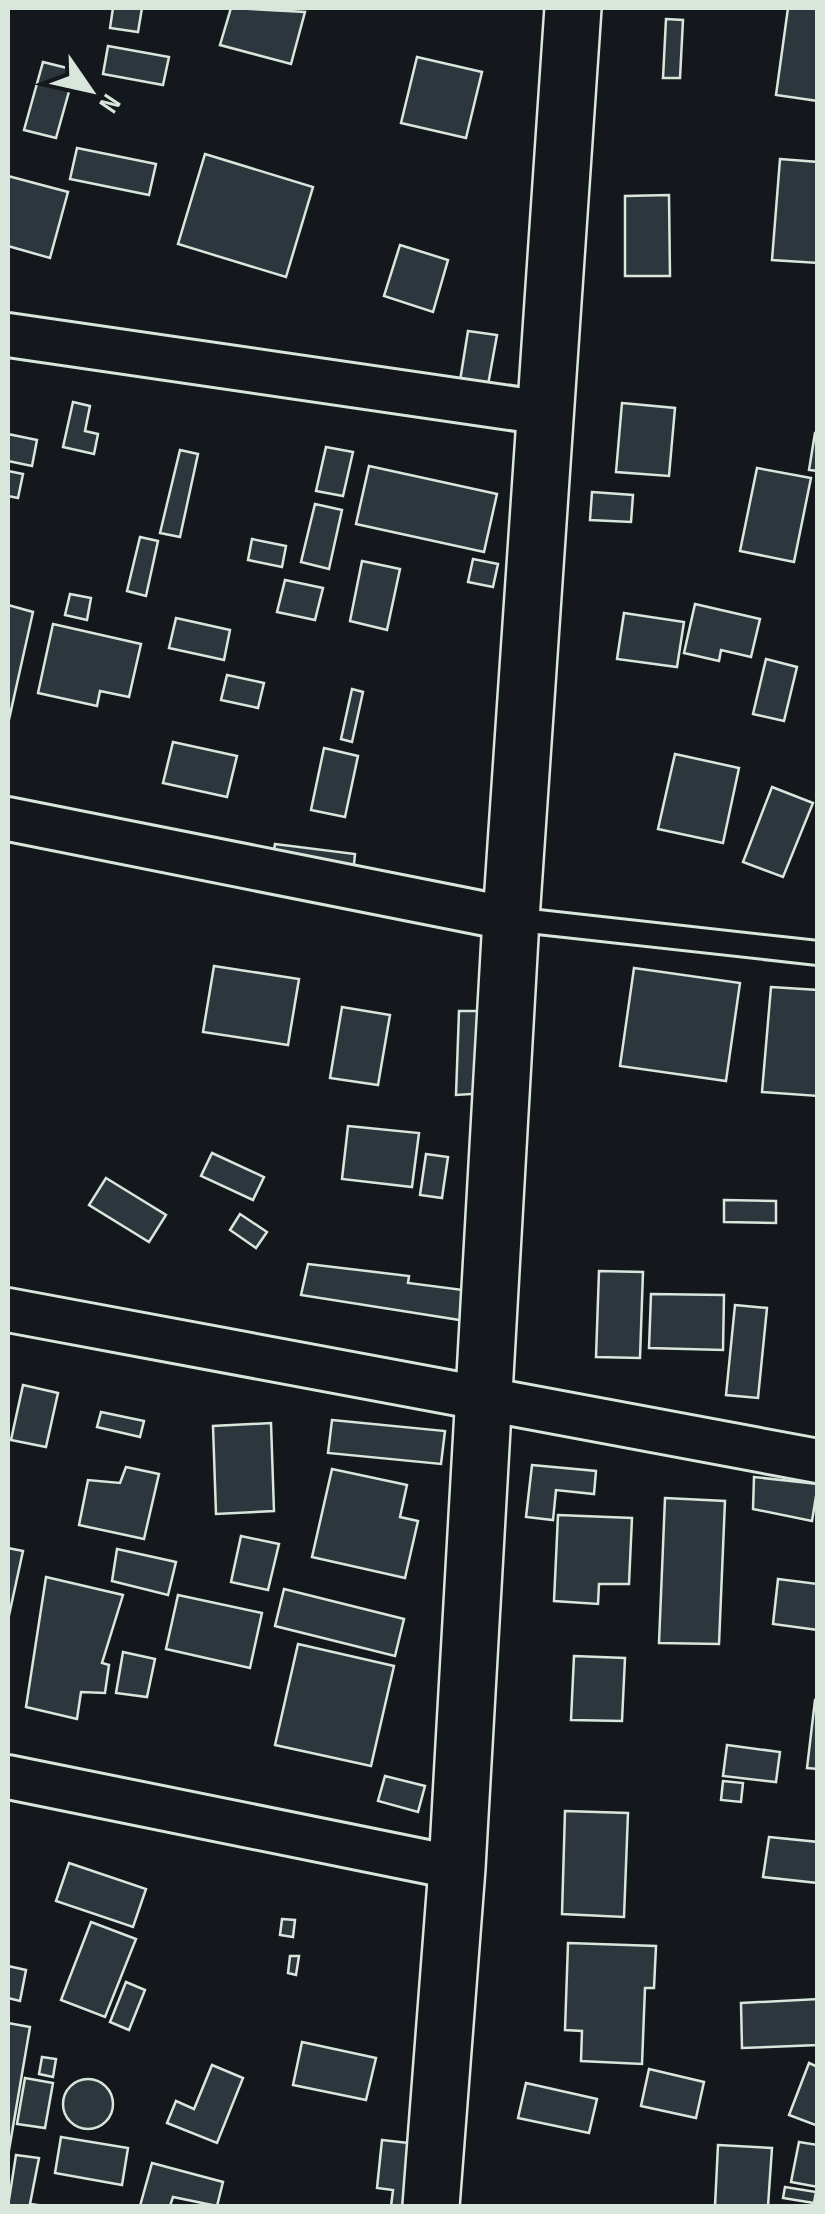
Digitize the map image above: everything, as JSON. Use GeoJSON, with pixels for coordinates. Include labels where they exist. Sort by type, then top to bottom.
{"type":"FeatureCollection","features":[{"type":"Feature","properties":{"kind":"street"},"geometry":{"type":"LineString","coordinates":[[431,2206],[456,1868],[511,919],[573,8]]}},
{"type":"Feature","properties":{"kind":"street"},"geometry":{"type":"LineString","coordinates":[[8,335],[545,413]]}},
{"type":"Feature","properties":{"kind":"street"},"geometry":{"type":"LineString","coordinates":[[8,818],[511,919]]}},
{"type":"Feature","properties":{"kind":"street"},"geometry":{"type":"LineString","coordinates":[[8,1310],[818,1462]]}},
{"type":"Feature","properties":{"kind":"street"},"geometry":{"type":"LineString","coordinates":[[8,1777],[456,1868]]}},
{"type":"Feature","properties":{"kind":"lane"},"geometry":{"type":"LineString","coordinates":[[511,919],[818,953]]}},
{"type":"Feature","properties":{"kind":"building"},"geometry":{"type":"Polygon","coordinates":[[[113,8],[142,8],[138,32],[110,28],[113,8]]]}},
{"type":"Feature","properties":{"kind":"building"},"geometry":{"type":"Polygon","coordinates":[[[231,8],[305,12],[291,64],[220,45],[231,8]]]}},
{"type":"Feature","properties":{"kind":"building"},"geometry":{"type":"Polygon","coordinates":[[[788,8],[818,8],[818,101],[776,95],[788,8]]]}},
{"type":"Feature","properties":{"kind":"building"},"geometry":{"type":"Polygon","coordinates":[[[666,19],[683,20],[680,78],[663,78],[666,19]]]}},
{"type":"Feature","properties":{"kind":"building"},"geometry":{"type":"Polygon","coordinates":[[[108,46],[169,57],[163,85],[103,74],[108,46]]]}},
{"type":"Feature","properties":{"kind":"building"},"geometry":{"type":"Polygon","coordinates":[[[417,57],[482,72],[466,138],[401,123],[417,57]]]}},
{"type":"Feature","properties":{"kind":"building"},"geometry":{"type":"Polygon","coordinates":[[[43,62],[75,70],[56,138],[24,130],[43,62]]]}},
{"type":"Feature","properties":{"kind":"building"},"geometry":{"type":"Polygon","coordinates":[[[77,148],[156,164],[149,195],[70,179],[77,148]]]}},
{"type":"Feature","properties":{"kind":"building"},"geometry":{"type":"Polygon","coordinates":[[[205,154],[313,187],[286,277],[178,244],[205,154]]]}},
{"type":"Feature","properties":{"kind":"building"},"geometry":{"type":"Polygon","coordinates":[[[780,159],[818,162],[818,263],[772,260],[780,159]]]}},
{"type":"Feature","properties":{"kind":"building"},"geometry":{"type":"Polygon","coordinates":[[[8,176],[68,192],[50,258],[8,246],[8,176]]]}},
{"type":"Feature","properties":{"kind":"building"},"geometry":{"type":"Polygon","coordinates":[[[669,195],[670,276],[625,276],[625,196],[669,195]]]}},
{"type":"Feature","properties":{"kind":"building"},"geometry":{"type":"Polygon","coordinates":[[[400,245],[448,260],[433,312],[384,296],[400,245]]]}},
{"type":"Feature","properties":{"kind":"building"},"geometry":{"type":"Polygon","coordinates":[[[468,331],[497,335],[488,385],[460,381],[468,331]]]}},
{"type":"Feature","properties":{"kind":"building"},"geometry":{"type":"Polygon","coordinates":[[[73,402],[90,406],[85,431],[98,434],[94,454],[63,447],[73,402]]]}},
{"type":"Feature","properties":{"kind":"building"},"geometry":{"type":"Polygon","coordinates":[[[622,403],[675,408],[669,476],[616,472],[622,403]]]}},
{"type":"Feature","properties":{"kind":"building"},"geometry":{"type":"Polygon","coordinates":[[[818,433],[818,471],[809,470],[818,433]]]}},
{"type":"Feature","properties":{"kind":"building"},"geometry":{"type":"Polygon","coordinates":[[[8,434],[37,440],[32,466],[8,461],[8,434]]]}},
{"type":"Feature","properties":{"kind":"building"},"geometry":{"type":"Polygon","coordinates":[[[326,447],[353,452],[343,496],[316,491],[326,447]]]}},
{"type":"Feature","properties":{"kind":"building"},"geometry":{"type":"Polygon","coordinates":[[[180,450],[198,454],[180,537],[160,533],[180,450]]]}},
{"type":"Feature","properties":{"kind":"building"},"geometry":{"type":"Polygon","coordinates":[[[369,466],[497,494],[484,552],[356,524],[369,466]]]}},
{"type":"Feature","properties":{"kind":"building"},"geometry":{"type":"Polygon","coordinates":[[[757,468],[811,478],[794,562],[740,551],[757,468]]]}},
{"type":"Feature","properties":{"kind":"building"},"geometry":{"type":"Polygon","coordinates":[[[8,471],[23,474],[18,498],[8,496],[8,471]]]}},
{"type":"Feature","properties":{"kind":"building"},"geometry":{"type":"Polygon","coordinates":[[[592,492],[633,495],[631,522],[590,520],[592,492]]]}},
{"type":"Feature","properties":{"kind":"building"},"geometry":{"type":"Polygon","coordinates":[[[315,504],[342,510],[329,569],[301,562],[315,504]]]}},
{"type":"Feature","properties":{"kind":"building"},"geometry":{"type":"Polygon","coordinates":[[[140,537],[158,541],[146,596],[127,591],[140,537]]]}},
{"type":"Feature","properties":{"kind":"building"},"geometry":{"type":"Polygon","coordinates":[[[252,539],[286,546],[282,567],[248,560],[252,539]]]}},
{"type":"Feature","properties":{"kind":"building"},"geometry":{"type":"Polygon","coordinates":[[[473,559],[498,564],[493,587],[468,582],[473,559]]]}},
{"type":"Feature","properties":{"kind":"building"},"geometry":{"type":"Polygon","coordinates":[[[362,561],[400,569],[387,630],[350,621],[362,561]]]}},
{"type":"Feature","properties":{"kind":"building"},"geometry":{"type":"Polygon","coordinates":[[[285,580],[323,588],[315,620],[277,612],[285,580]]]}},
{"type":"Feature","properties":{"kind":"building"},"geometry":{"type":"Polygon","coordinates":[[[70,594],[91,598],[87,620],[65,615],[70,594]]]}},
{"type":"Feature","properties":{"kind":"building"},"geometry":{"type":"Polygon","coordinates":[[[695,604],[760,619],[751,657],[721,650],[719,661],[684,653],[695,604]]]}},
{"type":"Feature","properties":{"kind":"building"},"geometry":{"type":"Polygon","coordinates":[[[8,605],[33,612],[8,724],[8,605]]]}},
{"type":"Feature","properties":{"kind":"building"},"geometry":{"type":"Polygon","coordinates":[[[624,613],[684,622],[677,667],[617,659],[624,613]]]}},
{"type":"Feature","properties":{"kind":"building"},"geometry":{"type":"Polygon","coordinates":[[[176,618],[230,630],[224,660],[169,648],[176,618]]]}},
{"type":"Feature","properties":{"kind":"building"},"geometry":{"type":"Polygon","coordinates":[[[53,624],[141,644],[129,697],[100,691],[97,706],[38,693],[53,624]]]}},
{"type":"Feature","properties":{"kind":"building"},"geometry":{"type":"Polygon","coordinates":[[[766,659],[797,667],[784,721],[753,714],[766,659]]]}},
{"type":"Feature","properties":{"kind":"building"},"geometry":{"type":"Polygon","coordinates":[[[227,675],[264,683],[258,708],[221,700],[227,675]]]}},
{"type":"Feature","properties":{"kind":"building"},"geometry":{"type":"Polygon","coordinates":[[[352,689],[363,692],[352,742],[341,739],[352,689]]]}},
{"type":"Feature","properties":{"kind":"building"},"geometry":{"type":"Polygon","coordinates":[[[173,742],[237,756],[227,797],[163,783],[173,742]]]}},
{"type":"Feature","properties":{"kind":"building"},"geometry":{"type":"Polygon","coordinates":[[[324,748],[358,756],[345,817],[311,810],[324,748]]]}},
{"type":"Feature","properties":{"kind":"building"},"geometry":{"type":"Polygon","coordinates":[[[675,754],[739,768],[723,843],[658,829],[675,754]]]}},
{"type":"Feature","properties":{"kind":"building"},"geometry":{"type":"Polygon","coordinates":[[[772,787],[813,803],[783,877],[743,862],[772,787]]]}},
{"type":"Feature","properties":{"kind":"building"},"geometry":{"type":"Polygon","coordinates":[[[275,844],[355,854],[353,874],[272,863],[275,844]]]}},
{"type":"Feature","properties":{"kind":"building"},"geometry":{"type":"Polygon","coordinates":[[[214,966],[299,979],[288,1045],[203,1032],[214,966]]]}},
{"type":"Feature","properties":{"kind":"building"},"geometry":{"type":"Polygon","coordinates":[[[634,968],[740,983],[726,1081],[620,1066],[634,968]]]}},
{"type":"Feature","properties":{"kind":"building"},"geometry":{"type":"Polygon","coordinates":[[[771,987],[818,990],[818,1096],[762,1092],[771,987]]]}},
{"type":"Feature","properties":{"kind":"building"},"geometry":{"type":"Polygon","coordinates":[[[342,1007],[390,1015],[378,1085],[330,1078],[342,1007]]]}},
{"type":"Feature","properties":{"kind":"building"},"geometry":{"type":"Polygon","coordinates":[[[459,1011],[491,1011],[487,1093],[456,1095],[459,1011]]]}},
{"type":"Feature","properties":{"kind":"building"},"geometry":{"type":"Polygon","coordinates":[[[348,1126],[419,1133],[412,1187],[342,1179],[348,1126]]]}},
{"type":"Feature","properties":{"kind":"building"},"geometry":{"type":"Polygon","coordinates":[[[212,1153],[264,1177],[253,1200],[201,1176],[212,1153]]]}},
{"type":"Feature","properties":{"kind":"building"},"geometry":{"type":"Polygon","coordinates":[[[426,1154],[448,1157],[442,1198],[420,1195],[426,1154]]]}},
{"type":"Feature","properties":{"kind":"building"},"geometry":{"type":"Polygon","coordinates":[[[106,1178],[166,1215],[149,1242],[89,1205],[106,1178]]]}},
{"type":"Feature","properties":{"kind":"building"},"geometry":{"type":"Polygon","coordinates":[[[724,1200],[776,1201],[776,1223],[724,1222],[724,1200]]]}},
{"type":"Feature","properties":{"kind":"building"},"geometry":{"type":"Polygon","coordinates":[[[240,1214],[267,1232],[256,1248],[230,1230],[240,1214]]]}},
{"type":"Feature","properties":{"kind":"building"},"geometry":{"type":"Polygon","coordinates":[[[308,1264],[409,1276],[408,1283],[471,1291],[466,1321],[301,1295],[308,1264]]]}},
{"type":"Feature","properties":{"kind":"building"},"geometry":{"type":"Polygon","coordinates":[[[599,1271],[643,1272],[640,1358],[596,1357],[599,1271]]]}},
{"type":"Feature","properties":{"kind":"building"},"geometry":{"type":"Polygon","coordinates":[[[651,1294],[724,1295],[723,1350],[649,1348],[651,1294]]]}},
{"type":"Feature","properties":{"kind":"building"},"geometry":{"type":"Polygon","coordinates":[[[735,1305],[767,1308],[758,1398],[726,1395],[735,1305]]]}},
{"type":"Feature","properties":{"kind":"building"},"geometry":{"type":"Polygon","coordinates":[[[23,1385],[58,1393],[46,1447],[11,1440],[23,1385]]]}},
{"type":"Feature","properties":{"kind":"building"},"geometry":{"type":"Polygon","coordinates":[[[101,1412],[144,1421],[140,1437],[97,1427],[101,1412]]]}},
{"type":"Feature","properties":{"kind":"building"},"geometry":{"type":"Polygon","coordinates":[[[332,1420],[445,1431],[441,1464],[328,1453],[332,1420]]]}},
{"type":"Feature","properties":{"kind":"building"},"geometry":{"type":"Polygon","coordinates":[[[271,1423],[274,1511],[216,1514],[213,1426],[271,1423]]]}},
{"type":"Feature","properties":{"kind":"building"},"geometry":{"type":"Polygon","coordinates":[[[532,1465],[596,1471],[594,1494],[556,1490],[553,1520],[526,1517],[532,1465]]]}},
{"type":"Feature","properties":{"kind":"building"},"geometry":{"type":"Polygon","coordinates":[[[126,1467],[159,1474],[144,1539],[79,1525],[88,1480],[120,1483],[126,1467]]]}},
{"type":"Feature","properties":{"kind":"building"},"geometry":{"type":"Polygon","coordinates":[[[332,1469],[407,1485],[400,1517],[418,1521],[405,1578],[312,1557],[332,1469]]]}},
{"type":"Feature","properties":{"kind":"building"},"geometry":{"type":"Polygon","coordinates":[[[754,1477],[818,1484],[812,1521],[753,1509],[754,1477]]]}},
{"type":"Feature","properties":{"kind":"building"},"geometry":{"type":"Polygon","coordinates":[[[665,1498],[725,1501],[719,1644],[659,1643],[665,1498]]]}},
{"type":"Feature","properties":{"kind":"building"},"geometry":{"type":"Polygon","coordinates":[[[558,1515],[632,1518],[629,1584],[599,1584],[598,1604],[554,1601],[558,1515]]]}},
{"type":"Feature","properties":{"kind":"building"},"geometry":{"type":"Polygon","coordinates":[[[241,1536],[279,1544],[268,1590],[231,1582],[241,1536]]]}},
{"type":"Feature","properties":{"kind":"building"},"geometry":{"type":"Polygon","coordinates":[[[8,1548],[23,1551],[8,1620],[8,1548]]]}},
{"type":"Feature","properties":{"kind":"building"},"geometry":{"type":"Polygon","coordinates":[[[117,1549],[176,1562],[168,1595],[112,1581],[117,1549]]]}},
{"type":"Feature","properties":{"kind":"building"},"geometry":{"type":"Polygon","coordinates":[[[46,1577],[123,1595],[102,1663],[109,1665],[105,1693],[81,1692],[77,1719],[26,1707],[46,1577]]]}},
{"type":"Feature","properties":{"kind":"building"},"geometry":{"type":"Polygon","coordinates":[[[778,1579],[818,1584],[818,1630],[773,1624],[778,1579]]]}},
{"type":"Feature","properties":{"kind":"building"},"geometry":{"type":"Polygon","coordinates":[[[284,1589],[404,1619],[395,1656],[275,1626],[284,1589]]]}},
{"type":"Feature","properties":{"kind":"building"},"geometry":{"type":"Polygon","coordinates":[[[178,1595],[262,1613],[250,1668],[166,1649],[178,1595]]]}},
{"type":"Feature","properties":{"kind":"building"},"geometry":{"type":"Polygon","coordinates":[[[298,1644],[394,1666],[371,1766],[275,1745],[298,1644]]]}},
{"type":"Feature","properties":{"kind":"building"},"geometry":{"type":"Polygon","coordinates":[[[123,1652],[155,1659],[147,1697],[116,1693],[123,1652]]]}},
{"type":"Feature","properties":{"kind":"building"},"geometry":{"type":"Polygon","coordinates":[[[574,1656],[625,1658],[622,1721],[571,1720],[574,1656]]]}},
{"type":"Feature","properties":{"kind":"building"},"geometry":{"type":"Polygon","coordinates":[[[818,1700],[818,1769],[807,1768],[818,1700]]]}},
{"type":"Feature","properties":{"kind":"building"},"geometry":{"type":"Polygon","coordinates":[[[727,1745],[780,1752],[776,1782],[723,1776],[727,1745]]]}},
{"type":"Feature","properties":{"kind":"building"},"geometry":{"type":"Polygon","coordinates":[[[385,1776],[425,1786],[418,1812],[378,1801],[385,1776]]]}},
{"type":"Feature","properties":{"kind":"building"},"geometry":{"type":"Polygon","coordinates":[[[723,1781],[743,1783],[741,1802],[721,1800],[723,1781]]]}},
{"type":"Feature","properties":{"kind":"building"},"geometry":{"type":"Polygon","coordinates":[[[565,1811],[628,1813],[624,1917],[562,1914],[565,1811]]]}},
{"type":"Feature","properties":{"kind":"building"},"geometry":{"type":"Polygon","coordinates":[[[769,1837],[818,1842],[818,1883],[763,1877],[769,1837]]]}},
{"type":"Feature","properties":{"kind":"building"},"geometry":{"type":"Polygon","coordinates":[[[69,1863],[146,1889],[133,1927],[56,1901],[69,1863]]]}},
{"type":"Feature","properties":{"kind":"building"},"geometry":{"type":"Polygon","coordinates":[[[282,1919],[295,1920],[293,1937],[280,1935],[282,1919]]]}},
{"type":"Feature","properties":{"kind":"building"},"geometry":{"type":"Polygon","coordinates":[[[91,1922],[136,1939],[105,2017],[61,2000],[91,1922]]]}},
{"type":"Feature","properties":{"kind":"building"},"geometry":{"type":"Polygon","coordinates":[[[568,1943],[656,1946],[654,1988],[645,1988],[642,2064],[581,2061],[582,2031],[565,2030],[568,1943]]]}},
{"type":"Feature","properties":{"kind":"building"},"geometry":{"type":"Polygon","coordinates":[[[290,1956],[299,1956],[296,1975],[288,1973],[290,1956]]]}},
{"type":"Feature","properties":{"kind":"building"},"geometry":{"type":"Polygon","coordinates":[[[8,1966],[26,1970],[20,2001],[8,1998],[8,1966]]]}},
{"type":"Feature","properties":{"kind":"building"},"geometry":{"type":"Polygon","coordinates":[[[126,1982],[145,1990],[129,2030],[110,2022],[126,1982]]]}},
{"type":"Feature","properties":{"kind":"building"},"geometry":{"type":"Polygon","coordinates":[[[818,1999],[818,2045],[742,2048],[741,2003],[818,1999]]]}},
{"type":"Feature","properties":{"kind":"building"},"geometry":{"type":"Polygon","coordinates":[[[8,2023],[30,2027],[8,2156],[8,2023]]]}},
{"type":"Feature","properties":{"kind":"building"},"geometry":{"type":"Polygon","coordinates":[[[302,2042],[376,2058],[366,2100],[293,2085],[302,2042]]]}},
{"type":"Feature","properties":{"kind":"building"},"geometry":{"type":"Polygon","coordinates":[[[42,2057],[56,2059],[53,2077],[39,2074],[42,2057]]]}},
{"type":"Feature","properties":{"kind":"building"},"geometry":{"type":"Polygon","coordinates":[[[809,2063],[818,2067],[818,2126],[789,2115],[809,2063]]]}},
{"type":"Feature","properties":{"kind":"building"},"geometry":{"type":"Polygon","coordinates":[[[212,2065],[243,2078],[217,2143],[167,2123],[176,2101],[194,2109],[212,2065]]]}},
{"type":"Feature","properties":{"kind":"building"},"geometry":{"type":"Polygon","coordinates":[[[649,2069],[704,2082],[696,2118],[641,2106],[649,2069]]]}},
{"type":"Feature","properties":{"kind":"building"},"geometry":{"type":"Polygon","coordinates":[[[25,2078],[53,2083],[45,2128],[17,2124],[25,2078]]]}},
{"type":"Feature","properties":{"kind":"building"},"geometry":{"type":"Polygon","coordinates":[[[88,2079],[106,2086],[113,2104],[106,2122],[88,2129],[70,2122],[63,2104],[70,2086],[88,2079]]]}},
{"type":"Feature","properties":{"kind":"building"},"geometry":{"type":"Polygon","coordinates":[[[526,2083],[597,2099],[589,2133],[518,2118],[526,2083]]]}},
{"type":"Feature","properties":{"kind":"building"},"geometry":{"type":"Polygon","coordinates":[[[61,2137],[128,2148],[122,2185],[55,2173],[61,2137]]]}},
{"type":"Feature","properties":{"kind":"building"},"geometry":{"type":"Polygon","coordinates":[[[382,2140],[418,2144],[411,2206],[391,2206],[393,2190],[377,2188],[382,2140]]]}},
{"type":"Feature","properties":{"kind":"building"},"geometry":{"type":"Polygon","coordinates":[[[799,2142],[818,2145],[818,2187],[791,2182],[799,2142]]]}},
{"type":"Feature","properties":{"kind":"building"},"geometry":{"type":"Polygon","coordinates":[[[718,2145],[772,2148],[768,2206],[715,2206],[718,2145]]]}},
{"type":"Feature","properties":{"kind":"building"},"geometry":{"type":"Polygon","coordinates":[[[16,2155],[39,2158],[30,2204],[45,2206],[8,2206],[16,2155]]]}},
{"type":"Feature","properties":{"kind":"building"},"geometry":{"type":"Polygon","coordinates":[[[152,2163],[223,2182],[217,2206],[173,2197],[170,2206],[140,2206],[152,2163]]]}},
{"type":"Feature","properties":{"kind":"building"},"geometry":{"type":"Polygon","coordinates":[[[785,2187],[816,2192],[814,2203],[783,2198],[785,2187]]]}}]}
